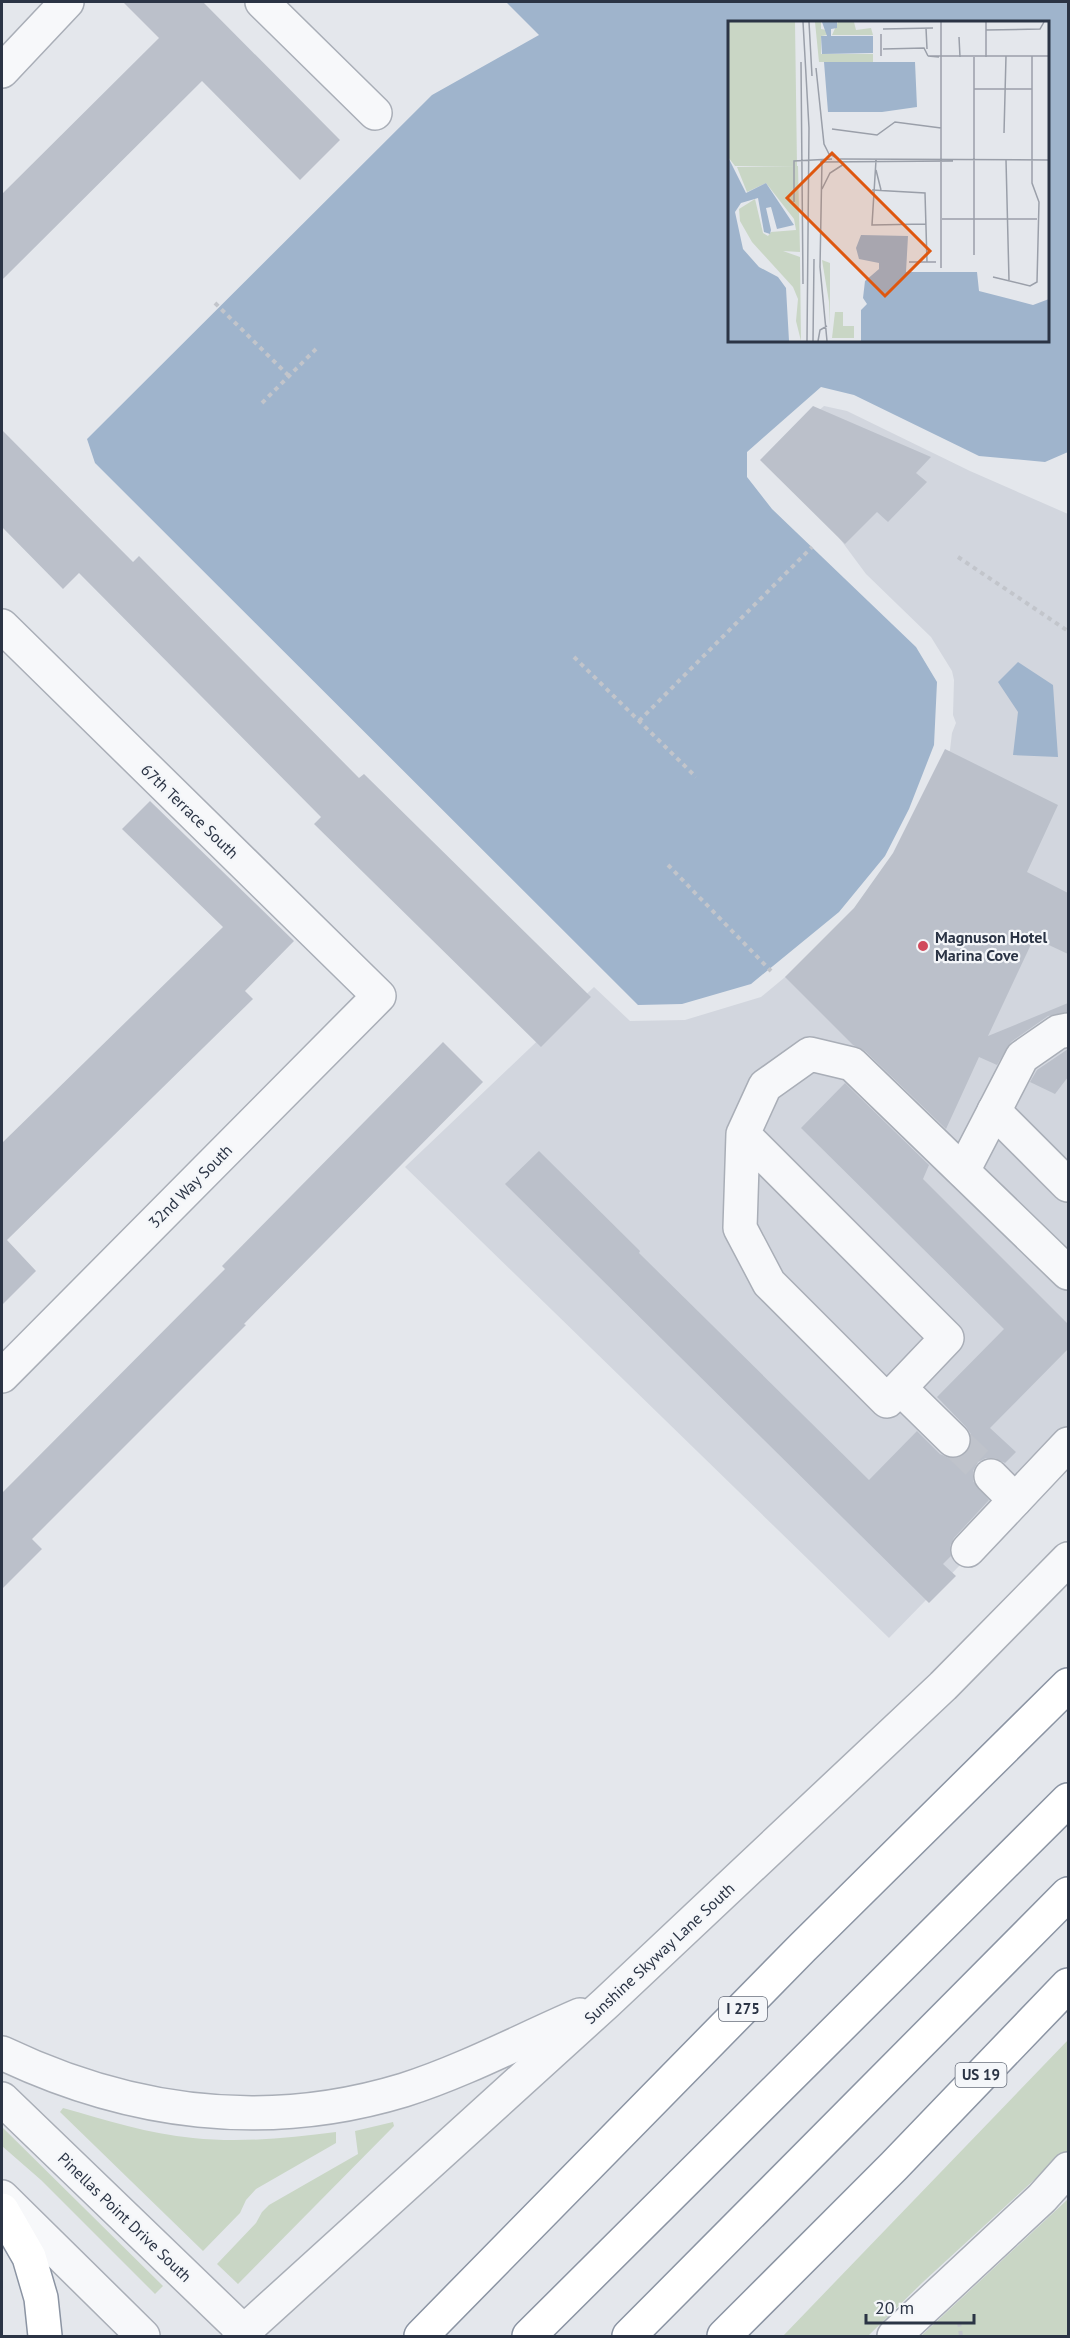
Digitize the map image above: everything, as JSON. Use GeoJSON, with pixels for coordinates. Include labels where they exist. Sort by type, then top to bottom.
{"type":"FeatureCollection","features":[{"type":"Feature","properties":{"kind":"highway","name":"I 275"},"geometry":{"type":"LineString","coordinates":[[421,2337],[802,1948],[1068,1685]]}},
{"type":"Feature","properties":{"kind":"highway"},"geometry":{"type":"LineString","coordinates":[[529,2337],[1068,1800]]}},
{"type":"Feature","properties":{"kind":"highway"},"geometry":{"type":"LineString","coordinates":[[629,2337],[1068,1894]]}},
{"type":"Feature","properties":{"kind":"highway","name":"US 19"},"geometry":{"type":"LineString","coordinates":[[724,2337],[894,2166],[1068,1985]]}},
{"type":"Feature","properties":{"kind":"highway"},"geometry":{"type":"LineString","coordinates":[[2,2210],[29,2257],[41,2298],[45,2337]]}},
{"type":"Feature","properties":{"kind":"street"},"geometry":{"type":"LineString","coordinates":[[2,71],[67,2]]}},
{"type":"Feature","properties":{"kind":"street"},"geometry":{"type":"LineString","coordinates":[[262,2],[375,113]]}},
{"type":"Feature","properties":{"kind":"street","name":"67th Terrace South"},"geometry":{"type":"LineString","coordinates":[[2,626],[380,996]]}},
{"type":"Feature","properties":{"kind":"street","name":"32nd Way South"},"geometry":{"type":"LineString","coordinates":[[2,1376],[380,996]]}},
{"type":"Feature","properties":{"kind":"street"},"geometry":{"type":"LineString","coordinates":[[963,1171],[1022,1057],[1058,1032],[1068,1030]]}},
{"type":"Feature","properties":{"kind":"street"},"geometry":{"type":"LineString","coordinates":[[743,1134],[947,1338],[887,1401],[769,1283],[740,1228],[743,1134],[765,1086],[810,1054],[852,1064],[1068,1274]]}},
{"type":"Feature","properties":{"kind":"street"},"geometry":{"type":"LineString","coordinates":[[994,1111],[1068,1185]]}},
{"type":"Feature","properties":{"kind":"street"},"geometry":{"type":"LineString","coordinates":[[900,1388],[953,1440]]}},
{"type":"Feature","properties":{"kind":"street"},"geometry":{"type":"LineString","coordinates":[[968,1550],[1068,1444]]}},
{"type":"Feature","properties":{"kind":"street"},"geometry":{"type":"LineString","coordinates":[[992,1476],[1015,1500]]}},
{"type":"Feature","properties":{"kind":"street","name":"Sunshine Skyway Lane South"},"geometry":{"type":"LineString","coordinates":[[243,2335],[606,2003],[942,1686],[1068,1559]]}},
{"type":"Feature","properties":{"kind":"street"},"geometry":{"type":"LineString","coordinates":[[2,2053],[82,2086],[158,2106],[225,2113],[283,2111],[345,2103],[405,2089],[606,2003]]}},
{"type":"Feature","properties":{"kind":"street","name":"Pinellas Point Drive South"},"geometry":{"type":"LineString","coordinates":[[2,2098],[243,2335]]}},
{"type":"Feature","properties":{"kind":"street"},"geometry":{"type":"LineString","coordinates":[[894,2337],[1042,2198],[1068,2169]]}},
{"type":"Feature","properties":{"kind":"street"},"geometry":{"type":"LineString","coordinates":[[2,2197],[143,2337]]}},
{"type":"Feature","properties":{"kind":"path"},"geometry":{"type":"LineString","coordinates":[[215,303],[289,376]]}},
{"type":"Feature","properties":{"kind":"path"},"geometry":{"type":"LineString","coordinates":[[262,403],[316,349]]}},
{"type":"Feature","properties":{"kind":"path"},"geometry":{"type":"LineString","coordinates":[[639,721],[812,547]]}},
{"type":"Feature","properties":{"kind":"path"},"geometry":{"type":"LineString","coordinates":[[958,556],[1068,631]]}},
{"type":"Feature","properties":{"kind":"path"},"geometry":{"type":"LineString","coordinates":[[574,657],[696,777]]}},
{"type":"Feature","properties":{"kind":"path"},"geometry":{"type":"LineString","coordinates":[[668,865],[771,971]]}},
{"type":"Feature","properties":{"kind":"shaded area"},"geometry":{"type":"Polygon","coordinates":[[[824,406],[847,411],[970,471],[1068,514],[1068,1454],[889,1638],[405,1167],[594,987],[630,1021],[685,1020],[761,997],[849,924],[925,814],[950,750],[956,723],[953,715],[952,671],[931,637],[866,574],[774,450],[824,406]]]}},
{"type":"Feature","properties":{"kind":"green space"},"geometry":{"type":"Polygon","coordinates":[[[1068,2040],[1068,2196],[1045,2170],[868,2336],[783,2336],[1068,2040]]]}},
{"type":"Feature","properties":{"kind":"green space"},"geometry":{"type":"Polygon","coordinates":[[[63,2108],[128,2126],[177,2136],[247,2140],[336,2132],[336,2143],[256,2189],[246,2200],[240,2213],[203,2251],[60,2112],[63,2108]]]}},
{"type":"Feature","properties":{"kind":"green space"},"geometry":{"type":"Polygon","coordinates":[[[393,2122],[394,2126],[238,2284],[217,2264],[256,2223],[269,2205],[358,2154],[355,2131],[393,2122]]]}},
{"type":"Feature","properties":{"kind":"green space"},"geometry":{"type":"Polygon","coordinates":[[[2,2127],[163,2286],[155,2294],[41,2180],[2,2146],[2,2127]]]}},
{"type":"Feature","properties":{"kind":"green space"},"geometry":{"type":"Polygon","coordinates":[[[1068,2199],[1068,2336],[921,2336],[1068,2199]]]}},
{"type":"Feature","properties":{"kind":"water"},"geometry":{"type":"Polygon","coordinates":[[[506,2],[1068,2],[1068,452],[1045,462],[979,456],[854,395],[821,387],[747,452],[747,477],[772,509],[916,647],[937,682],[934,745],[909,809],[885,856],[839,912],[751,984],[682,1004],[638,1005],[95,463],[87,439],[432,95],[539,35],[506,2]]]}},
{"type":"Feature","properties":{"kind":"water"},"geometry":{"type":"Polygon","coordinates":[[[1018,662],[1053,685],[1058,757],[1013,755],[1018,712],[998,682],[1018,662]]]}},
{"type":"Feature","properties":{"kind":"building"},"geometry":{"type":"Polygon","coordinates":[[[123,2],[203,2],[340,140],[300,180],[202,81],[2,280],[2,194],[159,38],[123,2]]]}},
{"type":"Feature","properties":{"kind":"building"},"geometry":{"type":"Polygon","coordinates":[[[813,406],[931,457],[916,473],[927,482],[888,522],[877,512],[845,544],[760,460],[813,406]]]}},
{"type":"Feature","properties":{"kind":"building"},"geometry":{"type":"Polygon","coordinates":[[[2,430],[133,562],[139,556],[359,778],[364,774],[591,997],[541,1047],[314,824],[321,817],[79,573],[63,589],[2,527],[2,430]]]}},
{"type":"Feature","properties":{"kind":"building","name":"Magnuson Hotel Marina Cove"},"geometry":{"type":"Polygon","coordinates":[[[945,749],[1058,805],[1027,872],[1068,893],[1068,954],[1034,938],[988,1036],[1068,1003],[1068,1012],[1048,1016],[1011,1042],[997,1065],[979,1057],[946,1129],[865,1051],[853,1045],[785,977],[854,908],[893,853],[945,749]]]}},
{"type":"Feature","properties":{"kind":"building"},"geometry":{"type":"Polygon","coordinates":[[[150,801],[294,941],[245,991],[253,999],[7,1240],[36,1271],[2,1305],[2,1143],[223,927],[122,829],[150,801]]]}},
{"type":"Feature","properties":{"kind":"building"},"geometry":{"type":"Polygon","coordinates":[[[443,1042],[483,1082],[244,1324],[246,1325],[32,1539],[42,1549],[2,1589],[2,1493],[225,1269],[222,1266],[443,1042]]]}},
{"type":"Feature","properties":{"kind":"building"},"geometry":{"type":"Polygon","coordinates":[[[1068,1049],[1068,1077],[1055,1094],[1030,1082],[1037,1070],[1068,1049]]]}},
{"type":"Feature","properties":{"kind":"building"},"geometry":{"type":"Polygon","coordinates":[[[845,1083],[929,1165],[923,1179],[1068,1324],[1068,1349],[990,1428],[1016,1452],[1005,1463],[995,1458],[986,1458],[978,1462],[973,1471],[973,1481],[989,1500],[954,1538],[950,1546],[951,1556],[943,1564],[956,1576],[929,1603],[505,1184],[539,1151],[869,1480],[917,1431],[940,1454],[949,1458],[959,1458],[966,1454],[971,1445],[971,1434],[937,1397],[1004,1329],[801,1128],[845,1083]]]}},
{"type":"Feature","properties":{"kind":"tunnel"},"geometry":{"type":"LineString","coordinates":[[953,1440],[991,1476]]}},
{"type":"Feature","properties":{"kind":"place","name":"Magnuson Hotel Marina Cove"},"geometry":{"type":"Point","coordinates":[923,946]}}]}
